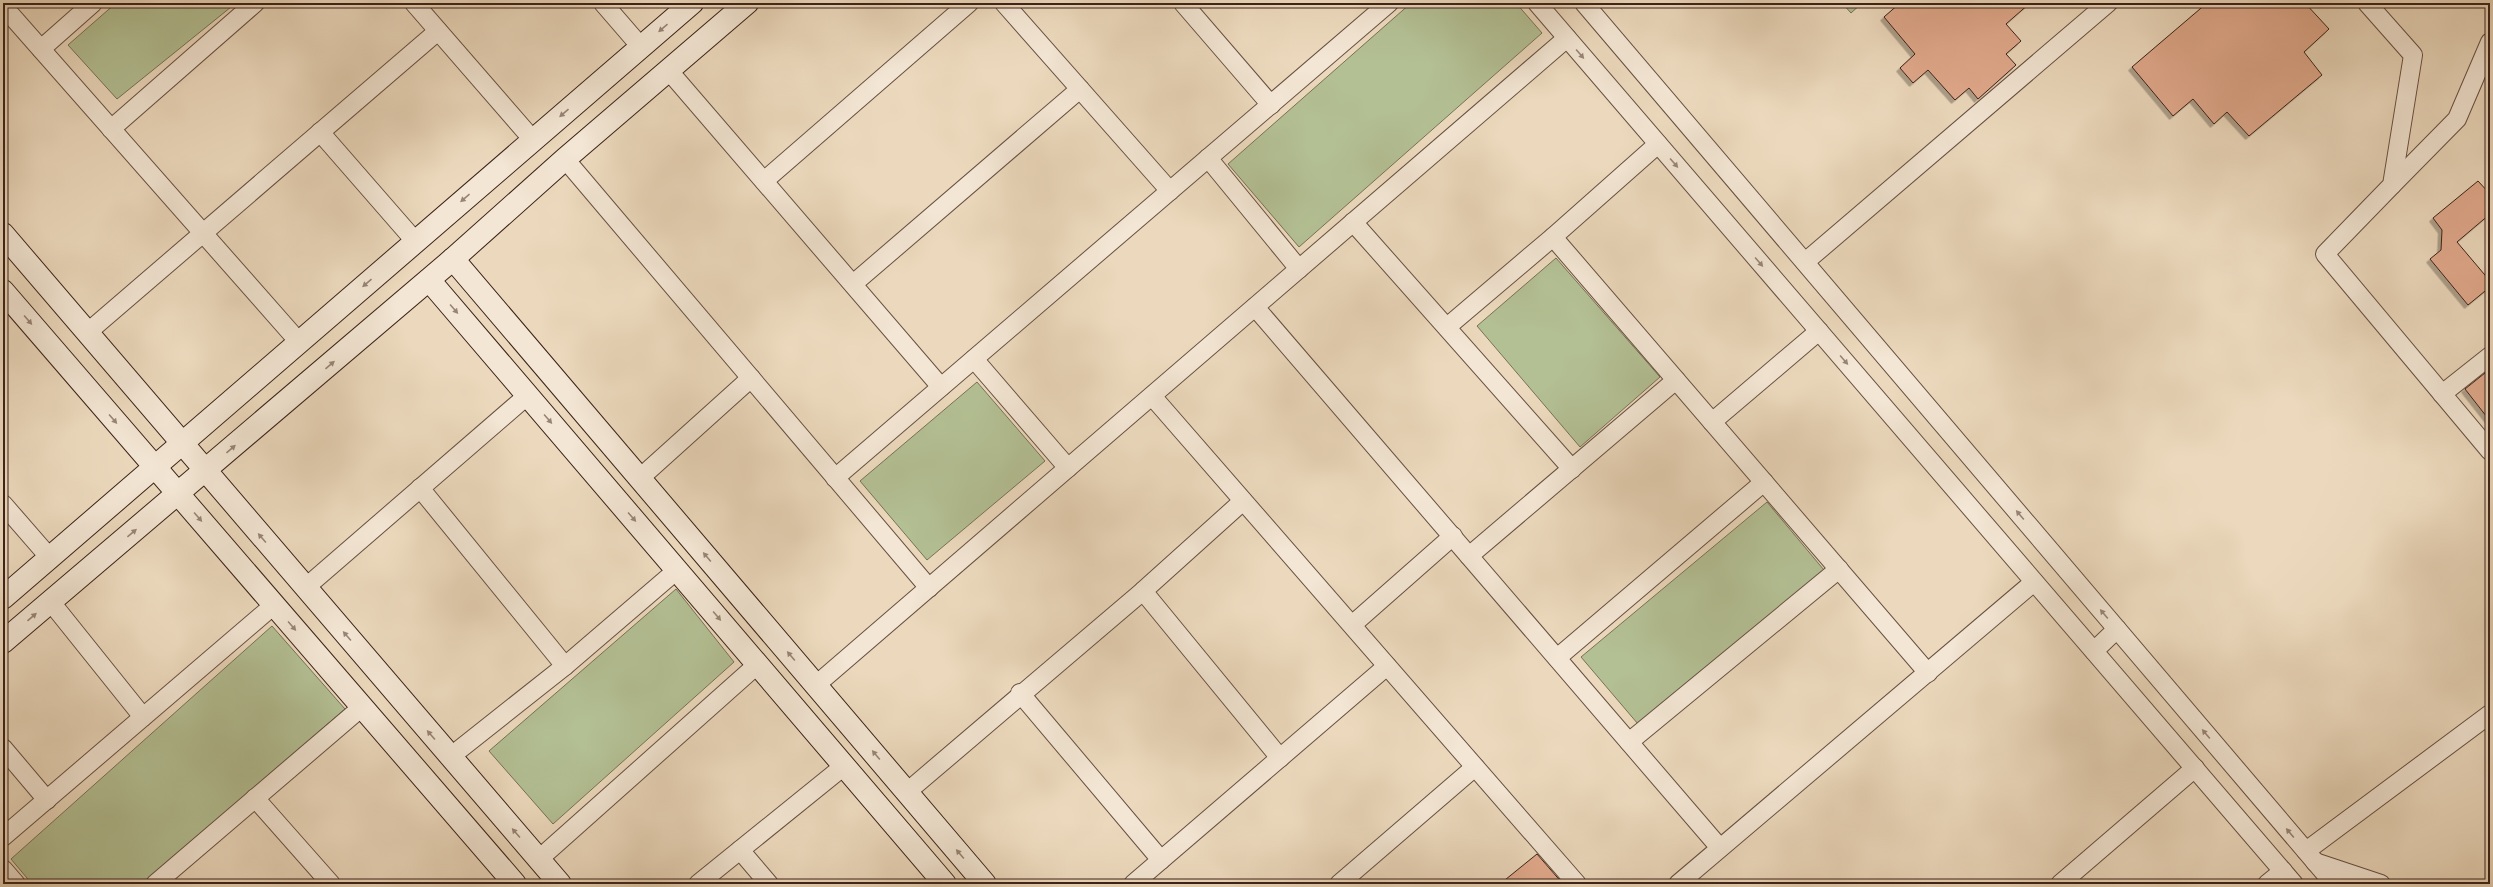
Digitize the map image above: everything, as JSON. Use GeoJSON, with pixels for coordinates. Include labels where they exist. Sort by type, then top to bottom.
{"type":"FeatureCollection","features":[{"type":"Feature","properties":{"kind":"street"},"geometry":{"type":"LineString","coordinates":[[41,49],[93,3]]}},
{"type":"Feature","properties":{"kind":"street"},"geometry":{"type":"LineString","coordinates":[[111,129],[255,3]]}},
{"type":"Feature","properties":{"kind":"street"},"geometry":{"type":"LineString","coordinates":[[414,3],[533,140]]}},
{"type":"Feature","properties":{"kind":"street"},"geometry":{"type":"LineString","coordinates":[[602,3],[641,47]]}},
{"type":"Feature","properties":{"kind":"street"},"geometry":{"type":"LineString","coordinates":[[3,598],[692,3]]}},
{"type":"Feature","properties":{"kind":"street"},"geometry":{"type":"LineString","coordinates":[[764,181],[969,3]]}},
{"type":"Feature","properties":{"kind":"street"},"geometry":{"type":"LineString","coordinates":[[1004,3],[1170,191]]}},
{"type":"Feature","properties":{"kind":"street"},"geometry":{"type":"LineString","coordinates":[[1183,3],[1271,105]]}},
{"type":"Feature","properties":{"kind":"street"},"geometry":{"type":"LineString","coordinates":[[835,478],[1389,3]]}},
{"type":"Feature","properties":{"kind":"street"},"geometry":{"type":"LineString","coordinates":[[1537,3],[2289,877],[2267,884]]}},
{"type":"Feature","properties":{"kind":"street"},"geometry":{"type":"LineString","coordinates":[[1584,3],[2334,884]]}},
{"type":"Feature","properties":{"kind":"street"},"geometry":{"type":"LineString","coordinates":[[2367,3],[2413,55],[2392,185]]}},
{"type":"Feature","properties":{"kind":"street"},"geometry":{"type":"LineString","coordinates":[[1805,262],[2102,5]]}},
{"type":"Feature","properties":{"kind":"street"},"geometry":{"type":"LineString","coordinates":[[3,6],[299,342]]}},
{"type":"Feature","properties":{"kind":"street"},"geometry":{"type":"LineString","coordinates":[[3,642],[205,472],[429,280],[565,159],[669,71],[733,8]]}},
{"type":"Feature","properties":{"kind":"street"},"geometry":{"type":"LineString","coordinates":[[88,332],[438,31]]}},
{"type":"Feature","properties":{"kind":"street"},"geometry":{"type":"LineString","coordinates":[[816,685],[1567,38]]}},
{"type":"Feature","properties":{"kind":"street"},"geometry":{"type":"LineString","coordinates":[[2490,42],[2458,119],[2325,254],[2490,451]]}},
{"type":"Feature","properties":{"kind":"street"},"geometry":{"type":"LineString","coordinates":[[669,71],[941,387]]}},
{"type":"Feature","properties":{"kind":"street"},"geometry":{"type":"LineString","coordinates":[[853,284],[1080,89]]}},
{"type":"Feature","properties":{"kind":"street"},"geometry":{"type":"LineString","coordinates":[[320,132],[415,241]]}},
{"type":"Feature","properties":{"kind":"street"},"geometry":{"type":"LineString","coordinates":[[1447,327],[1553,237],[1658,144]]}},
{"type":"Feature","properties":{"kind":"street"},"geometry":{"type":"LineString","coordinates":[[1208,158],[1299,269]]}},
{"type":"Feature","properties":{"kind":"street"},"geometry":{"type":"LineString","coordinates":[[565,159],[929,588]]}},
{"type":"Feature","properties":{"kind":"street"},"geometry":{"type":"LineString","coordinates":[[1353,222],[1572,469]]}},
{"type":"Feature","properties":{"kind":"street"},"geometry":{"type":"LineString","coordinates":[[3,234],[88,332],[181,445],[560,884]]}},
{"type":"Feature","properties":{"kind":"street"},"geometry":{"type":"LineString","coordinates":[[1553,237],[1928,673]]}},
{"type":"Feature","properties":{"kind":"street"},"geometry":{"type":"LineString","coordinates":[[453,259],[985,884]]}},
{"type":"Feature","properties":{"kind":"street"},"geometry":{"type":"LineString","coordinates":[[429,280],[945,884]]}},
{"type":"Feature","properties":{"kind":"street"},"geometry":{"type":"LineString","coordinates":[[3,291],[514,884]]}},
{"type":"Feature","properties":{"kind":"street"},"geometry":{"type":"LineString","coordinates":[[1255,307],[1720,848]]}},
{"type":"Feature","properties":{"kind":"street"},"geometry":{"type":"LineString","coordinates":[[1712,422],[1819,331]]}},
{"type":"Feature","properties":{"kind":"street"},"geometry":{"type":"LineString","coordinates":[[2442,394],[2490,356]]}},
{"type":"Feature","properties":{"kind":"street"},"geometry":{"type":"LineString","coordinates":[[974,359],[1068,468]]}},
{"type":"Feature","properties":{"kind":"street"},"geometry":{"type":"LineString","coordinates":[[640,478],[751,378]]}},
{"type":"Feature","properties":{"kind":"street"},"geometry":{"type":"LineString","coordinates":[[1470,556],[1676,380]]}},
{"type":"Feature","properties":{"kind":"street"},"geometry":{"type":"LineString","coordinates":[[304,588],[528,395]]}},
{"type":"Feature","properties":{"kind":"street"},"geometry":{"type":"LineString","coordinates":[[1152,396],[1577,884]]}},
{"type":"Feature","properties":{"kind":"street"},"geometry":{"type":"LineString","coordinates":[[1557,658],[1764,482]]}},
{"type":"Feature","properties":{"kind":"street"},"geometry":{"type":"LineString","coordinates":[[420,488],[565,666]]}},
{"type":"Feature","properties":{"kind":"street"},"geometry":{"type":"LineString","coordinates":[[907,792],[1020,693],[1143,591],[1243,501]]}},
{"type":"Feature","properties":{"kind":"street"},"geometry":{"type":"LineString","coordinates":[[3,504],[50,558]]}},
{"type":"Feature","properties":{"kind":"street"},"geometry":{"type":"LineString","coordinates":[[1352,625],[1452,536]]}},
{"type":"Feature","properties":{"kind":"street"},"geometry":{"type":"LineString","coordinates":[[1629,742],[1839,569]]}},
{"type":"Feature","properties":{"kind":"street"},"geometry":{"type":"LineString","coordinates":[[450,757],[565,666],[677,570]]}},
{"type":"Feature","properties":{"kind":"street"},"geometry":{"type":"LineString","coordinates":[[1678,884],[2034,582]]}},
{"type":"Feature","properties":{"kind":"street"},"geometry":{"type":"LineString","coordinates":[[1143,591],[1280,758]]}},
{"type":"Feature","properties":{"kind":"street"},"geometry":{"type":"LineString","coordinates":[[50,601],[143,717]]}},
{"type":"Feature","properties":{"kind":"street"},"geometry":{"type":"LineString","coordinates":[[3,837],[274,605]]}},
{"type":"Feature","properties":{"kind":"street"},"geometry":{"type":"LineString","coordinates":[[2094,651],[2117,629]]}},
{"type":"Feature","properties":{"kind":"street"},"geometry":{"type":"LineString","coordinates":[[539,859],[758,664]]}},
{"type":"Feature","properties":{"kind":"street"},"geometry":{"type":"LineString","coordinates":[[1133,884],[1387,666]]}},
{"type":"Feature","properties":{"kind":"street"},"geometry":{"type":"LineString","coordinates":[[1020,693],[1161,860]]}},
{"type":"Feature","properties":{"kind":"street"},"geometry":{"type":"LineString","coordinates":[[155,884],[362,707]]}},
{"type":"Feature","properties":{"kind":"street"},"geometry":{"type":"LineString","coordinates":[[2310,856],[2490,714]]}},
{"type":"Feature","properties":{"kind":"street"},"geometry":{"type":"LineString","coordinates":[[3,748],[46,800]]}},
{"type":"Feature","properties":{"kind":"street"},"geometry":{"type":"LineString","coordinates":[[698,884],[844,766]]}},
{"type":"Feature","properties":{"kind":"street"},"geometry":{"type":"LineString","coordinates":[[1348,881],[1475,767]]}},
{"type":"Feature","properties":{"kind":"street"},"geometry":{"type":"LineString","coordinates":[[2060,884],[2195,768]]}},
{"type":"Feature","properties":{"kind":"street"},"geometry":{"type":"LineString","coordinates":[[255,798],[331,884]]}},
{"type":"Feature","properties":{"kind":"street"},"geometry":{"type":"LineString","coordinates":[[740,850],[769,884]]}},
{"type":"Feature","properties":{"kind":"street"},"geometry":{"type":"LineString","coordinates":[[2310,856],[2381,884]]}},
{"type":"Feature","properties":{"kind":"street"},"geometry":{"type":"LineString","coordinates":[[3,869],[16,884]]}},
{"type":"Feature","properties":{"kind":"green space"},"geometry":{"type":"Polygon","coordinates":[[[116,3],[236,3],[117,99],[68,45],[116,3]]]}},
{"type":"Feature","properties":{"kind":"green space"},"geometry":{"type":"Polygon","coordinates":[[[1411,3],[1516,3],[1542,33],[1299,247],[1228,164],[1411,3]]]}},
{"type":"Feature","properties":{"kind":"green space"},"geometry":{"type":"Polygon","coordinates":[[[1842,3],[1862,3],[1851,13],[1842,3]]]}},
{"type":"Feature","properties":{"kind":"green space"},"geometry":{"type":"Polygon","coordinates":[[[1556,258],[1660,377],[1580,447],[1477,326],[1556,258]]]}},
{"type":"Feature","properties":{"kind":"green space"},"geometry":{"type":"Polygon","coordinates":[[[977,382],[1045,461],[927,560],[860,481],[977,382]]]}},
{"type":"Feature","properties":{"kind":"green space"},"geometry":{"type":"Polygon","coordinates":[[[1767,502],[1824,570],[1638,724],[1581,657],[1767,502]]]}},
{"type":"Feature","properties":{"kind":"green space"},"geometry":{"type":"Polygon","coordinates":[[[676,589],[734,662],[553,824],[489,751],[676,589]]]}},
{"type":"Feature","properties":{"kind":"green space"},"geometry":{"type":"Polygon","coordinates":[[[272,626],[345,709],[142,884],[32,884],[11,859],[272,626]]]}},
{"type":"Feature","properties":{"kind":"building"},"geometry":{"type":"Polygon","coordinates":[[[1900,3],[2030,3],[2006,24],[2021,41],[2006,54],[2016,65],[1978,99],[1969,88],[1955,100],[1928,70],[1913,83],[1900,68],[1915,54],[1884,17],[1900,3]]]}},
{"type":"Feature","properties":{"kind":"building"},"geometry":{"type":"Polygon","coordinates":[[[2207,3],[2305,3],[2329,29],[2304,52],[2322,75],[2249,136],[2227,112],[2214,124],[2193,99],[2173,116],[2132,67],[2207,3]]]}},
{"type":"Feature","properties":{"kind":"building"},"geometry":{"type":"Polygon","coordinates":[[[2478,181],[2490,194],[2490,214],[2457,242],[2490,281],[2490,287],[2468,305],[2430,259],[2441,250],[2442,230],[2433,218],[2478,181]]]}},
{"type":"Feature","properties":{"kind":"building"},"geometry":{"type":"Polygon","coordinates":[[[2490,369],[2490,421],[2465,389],[2490,369]]]}},
{"type":"Feature","properties":{"kind":"building"},"geometry":{"type":"Polygon","coordinates":[[[1537,854],[1563,884],[1500,884],[1537,854]]]}}]}
